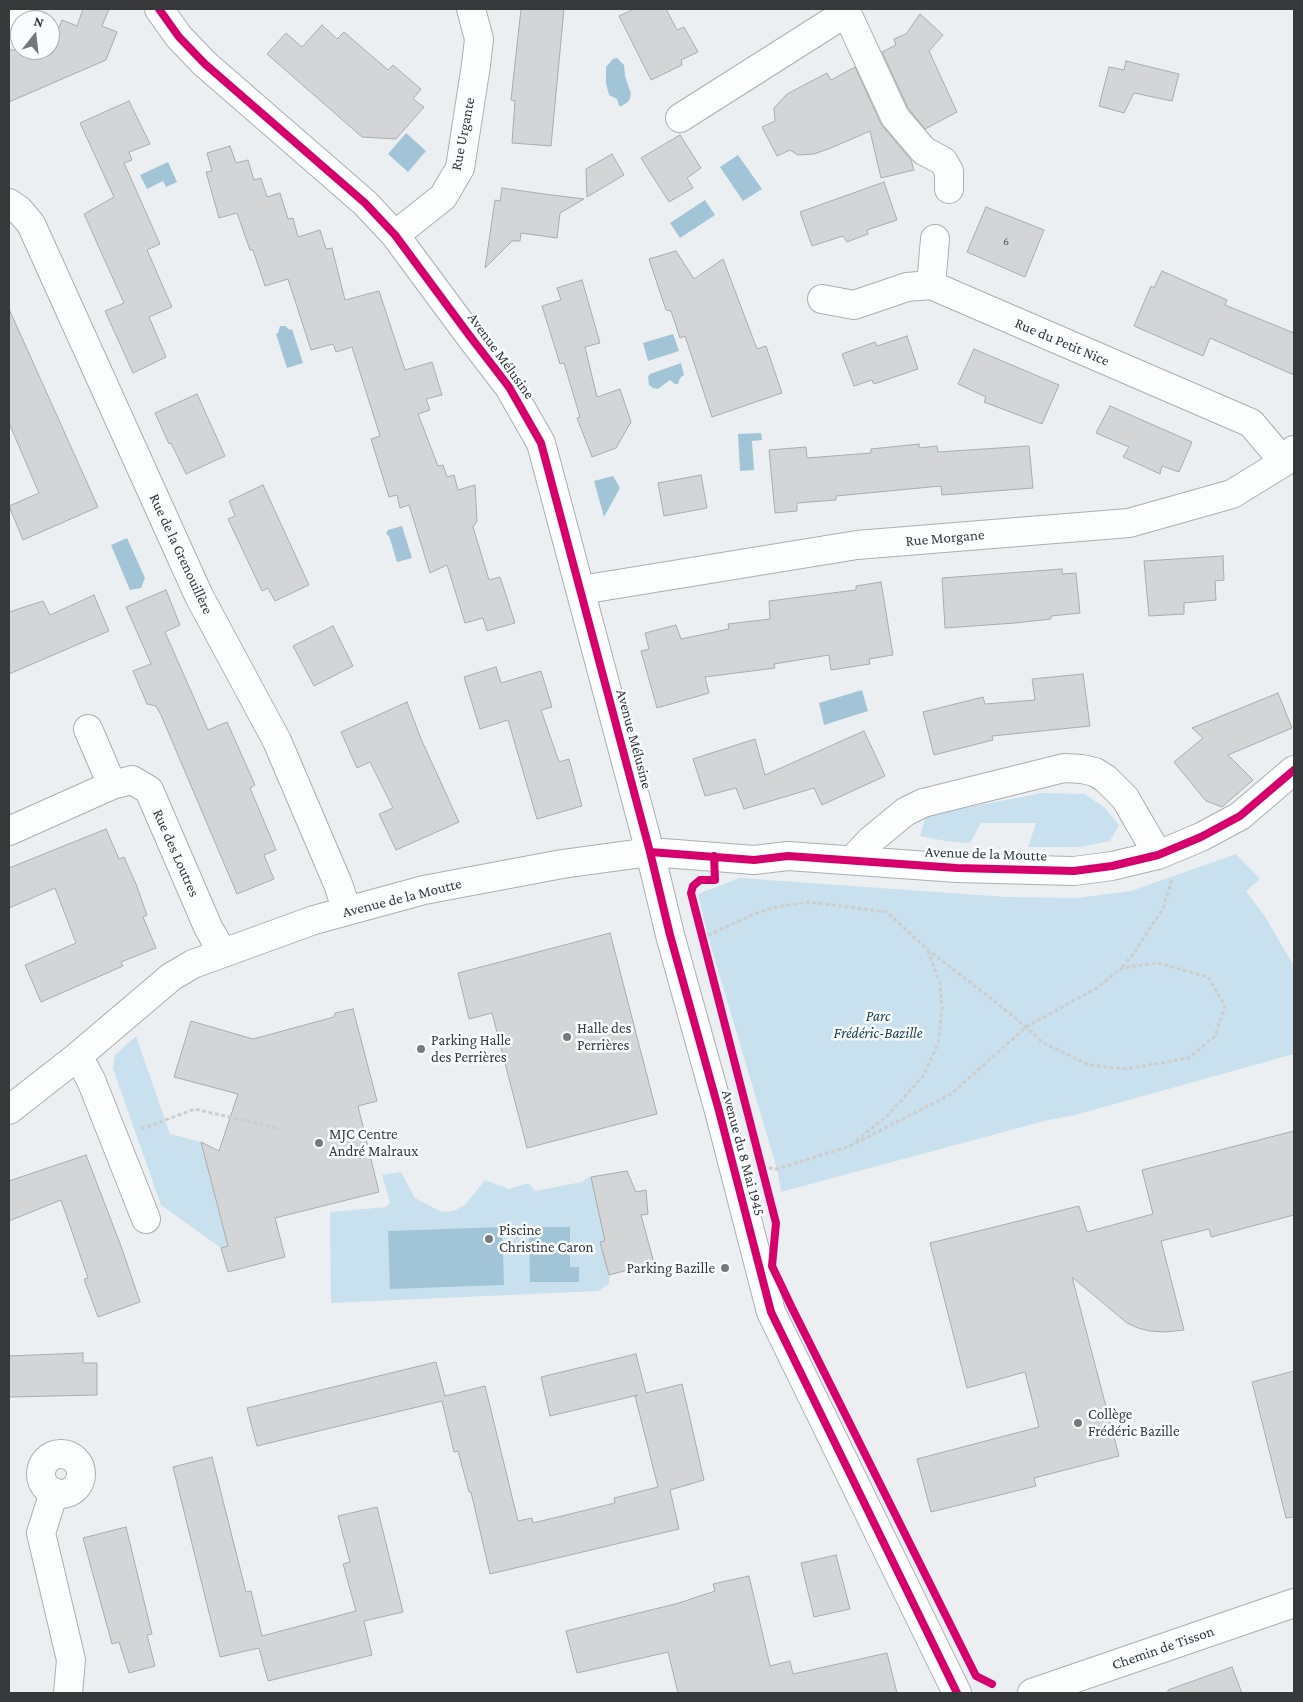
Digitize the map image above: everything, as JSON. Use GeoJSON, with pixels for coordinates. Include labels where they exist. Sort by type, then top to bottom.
{"type":"FeatureCollection","features":[{"type":"Feature","properties":{"kind":"street"},"geometry":{"type":"LineString","coordinates":[[9,15],[18,9]]}},
{"type":"Feature","properties":{"kind":"street","name":"Avenue Mélusine"},"geometry":{"type":"LineString","coordinates":[[160,9],[179,37],[205,64],[365,203],[395,235],[509,387],[541,443],[650,852]]}},
{"type":"Feature","properties":{"kind":"street","name":"Rue Urgante"},"geometry":{"type":"LineString","coordinates":[[395,235],[443,197],[460,168],[479,39],[471,9]]}},
{"type":"Feature","properties":{"kind":"street"},"geometry":{"type":"LineString","coordinates":[[680,118],[846,10],[895,117],[924,151],[943,161],[949,171],[949,188]]}},
{"type":"Feature","properties":{"kind":"street","name":"Rue de la Grenouillère"},"geometry":{"type":"LineString","coordinates":[[9,203],[19,210],[32,224],[199,596],[278,741],[338,884],[347,911]]}},
{"type":"Feature","properties":{"kind":"street"},"geometry":{"type":"LineString","coordinates":[[822,299],[854,305],[907,288],[931,285],[935,239]]}},
{"type":"Feature","properties":{"kind":"street","name":"Rue du Petit Nice"},"geometry":{"type":"LineString","coordinates":[[931,285],[1251,423],[1289,456]]}},
{"type":"Feature","properties":{"kind":"street","name":"Rue Morgane"},"geometry":{"type":"LineString","coordinates":[[581,590],[857,544],[1129,523],[1232,494],[1289,456]]}},
{"type":"Feature","properties":{"kind":"street"},"geometry":{"type":"LineString","coordinates":[[88,729],[112,785]]}},
{"type":"Feature","properties":{"kind":"street"},"geometry":{"type":"LineString","coordinates":[[852,860],[871,840],[905,812],[923,803],[1064,768],[1095,772],[1106,779],[1125,798],[1158,855]]}},
{"type":"Feature","properties":{"kind":"street","name":"Avenue de la Moutte"},"geometry":{"type":"LineString","coordinates":[[9,1110],[78,1056],[171,977],[193,964],[314,920],[424,890],[562,864],[650,852],[754,860],[788,856],[957,868],[1074,871],[1112,866],[1158,855],[1201,837],[1240,816],[1294,770]]}},
{"type":"Feature","properties":{"kind":"street","name":"Rue des Loutres"},"geometry":{"type":"LineString","coordinates":[[9,831],[112,785],[132,780],[149,790],[208,927],[222,952]]}},
{"type":"Feature","properties":{"kind":"street","name":"Avenue du 8 Mai 1945"},"geometry":{"type":"LineString","coordinates":[[650,852],[670,935],[771,1312],[957,1693]]}},
{"type":"Feature","properties":{"kind":"street"},"geometry":{"type":"LineString","coordinates":[[78,1056],[91,1080],[146,1219]]}},
{"type":"Feature","properties":{"kind":"street"},"geometry":{"type":"LineString","coordinates":[[54,1492],[41,1533],[71,1660],[72,1673],[68,1693]]}},
{"type":"Feature","properties":{"kind":"street","name":"Chemin de Tisson"},"geometry":{"type":"LineString","coordinates":[[1032,1693],[1294,1602]]}},
{"type":"Feature","properties":{"kind":"path"},"geometry":{"type":"LineString","coordinates":[[760,1166],[777,1169],[850,1146],[951,1094],[1026,1027],[1095,989],[1122,968],[1163,908],[1170,889],[1173,876],[1158,855]]}},
{"type":"Feature","properties":{"kind":"path"},"geometry":{"type":"LineString","coordinates":[[702,938],[754,914],[776,907],[809,902],[887,912],[928,950],[1026,1027],[1042,1042],[1089,1064],[1127,1070],[1188,1058],[1215,1036],[1225,1006],[1208,978],[1158,963],[1122,968]]}},
{"type":"Feature","properties":{"kind":"path"},"geometry":{"type":"LineString","coordinates":[[700,929],[705,947]]}},
{"type":"Feature","properties":{"kind":"path"},"geometry":{"type":"LineString","coordinates":[[850,1146],[888,1115],[923,1076],[938,1044],[942,1009],[940,983],[928,950]]}},
{"type":"Feature","properties":{"kind":"path"},"geometry":{"type":"LineString","coordinates":[[114,1139],[195,1109],[281,1129]]}},
{"type":"Feature","properties":{"kind":"path"},"geometry":{"type":"LineString","coordinates":[[758,1156],[763,1175]]}},
{"type":"Feature","properties":{"kind":"green space"},"geometry":{"type":"Polygon","coordinates":[[[1043,793],[1085,794],[1105,808],[1119,825],[1110,841],[1081,847],[1028,847],[1036,823],[981,823],[970,843],[920,836],[926,815],[1043,793]]]}},
{"type":"Feature","properties":{"kind":"green space","name":"Parc Frédéric-Bazille"},"geometry":{"type":"Polygon","coordinates":[[[1236,854],[1260,879],[1246,891],[1264,915],[1294,966],[1294,1054],[1075,1115],[1048,1120],[781,1192],[777,1169],[708,936],[698,894],[740,878],[1007,897],[1077,898],[1131,891],[1236,854]]]}},
{"type":"Feature","properties":{"kind":"green space"},"geometry":{"type":"Polygon","coordinates":[[[136,1036],[170,1134],[201,1142],[228,1246],[221,1248],[161,1205],[113,1069],[115,1055],[136,1036]]]}},
{"type":"Feature","properties":{"kind":"green space","name":"Piscine Christine Caron"},"geometry":{"type":"Polygon","coordinates":[[[627,1171],[636,1192],[646,1190],[648,1214],[641,1216],[654,1263],[610,1275],[609,1284],[598,1291],[331,1303],[330,1212],[386,1207],[390,1203],[382,1175],[401,1172],[415,1198],[442,1212],[453,1211],[465,1205],[485,1180],[509,1189],[529,1183],[535,1191],[582,1182],[589,1177],[627,1171]]]}},
{"type":"Feature","properties":{"kind":"shaded area"},"geometry":{"type":"Polygon","coordinates":[[[617,58],[624,65],[625,76],[631,94],[629,101],[622,106],[619,106],[617,99],[609,95],[606,83],[606,67],[613,59],[617,58]]]}},
{"type":"Feature","properties":{"kind":"shaded area"},"geometry":{"type":"Polygon","coordinates":[[[406,133],[426,151],[408,172],[388,154],[406,133]]]}},
{"type":"Feature","properties":{"kind":"shaded area"},"geometry":{"type":"Polygon","coordinates":[[[738,155],[762,189],[743,201],[720,167],[738,155]]]}},
{"type":"Feature","properties":{"kind":"shaded area"},"geometry":{"type":"Polygon","coordinates":[[[168,162],[177,182],[166,187],[163,181],[147,189],[140,175],[168,162]]]}},
{"type":"Feature","properties":{"kind":"shaded area"},"geometry":{"type":"Polygon","coordinates":[[[705,200],[715,215],[680,238],[670,223],[705,200]]]}},
{"type":"Feature","properties":{"kind":"shaded area"},"geometry":{"type":"Polygon","coordinates":[[[280,326],[292,329],[303,363],[287,368],[276,334],[280,326]]]}},
{"type":"Feature","properties":{"kind":"shaded area"},"geometry":{"type":"Polygon","coordinates":[[[673,334],[679,351],[648,361],[643,343],[673,334]]]}},
{"type":"Feature","properties":{"kind":"shaded area"},"geometry":{"type":"Polygon","coordinates":[[[681,363],[684,375],[680,378],[678,384],[670,380],[658,389],[649,385],[648,377],[650,374],[681,363]]]}},
{"type":"Feature","properties":{"kind":"shaded area"},"geometry":{"type":"Polygon","coordinates":[[[761,433],[762,440],[752,441],[754,470],[740,471],[738,434],[761,433]]]}},
{"type":"Feature","properties":{"kind":"shaded area"},"geometry":{"type":"Polygon","coordinates":[[[613,476],[620,488],[604,517],[594,481],[613,476]]]}},
{"type":"Feature","properties":{"kind":"shaded area"},"geometry":{"type":"Polygon","coordinates":[[[402,526],[412,558],[397,562],[389,536],[386,534],[388,530],[402,526]]]}},
{"type":"Feature","properties":{"kind":"shaded area"},"geometry":{"type":"Polygon","coordinates":[[[127,538],[145,578],[141,588],[130,590],[111,545],[127,538]]]}},
{"type":"Feature","properties":{"kind":"shaded area"},"geometry":{"type":"Polygon","coordinates":[[[862,690],[868,711],[824,725],[819,703],[862,690]]]}},
{"type":"Feature","properties":{"kind":"shaded area"},"geometry":{"type":"Polygon","coordinates":[[[502,1227],[504,1285],[390,1289],[388,1231],[502,1227]]]}},
{"type":"Feature","properties":{"kind":"shaded area"},"geometry":{"type":"Polygon","coordinates":[[[529,1227],[570,1227],[570,1267],[579,1267],[579,1282],[530,1282],[529,1227]]]}},
{"type":"Feature","properties":{"kind":"building"},"geometry":{"type":"Polygon","coordinates":[[[83,9],[109,9],[102,26],[117,32],[106,60],[9,102],[9,50],[10,60],[60,60],[60,25],[62,20],[77,26],[83,9]]]}},
{"type":"Feature","properties":{"kind":"building"},"geometry":{"type":"Polygon","coordinates":[[[521,9],[564,9],[551,146],[512,143],[515,101],[511,100],[521,9]]]}},
{"type":"Feature","properties":{"kind":"building"},"geometry":{"type":"Polygon","coordinates":[[[634,9],[666,9],[677,30],[684,27],[698,52],[681,60],[682,65],[651,80],[619,16],[634,9]]]}},
{"type":"Feature","properties":{"kind":"building"},"geometry":{"type":"Polygon","coordinates":[[[920,14],[943,35],[929,51],[957,112],[925,129],[908,108],[882,52],[896,45],[894,39],[906,34],[920,14]]]}},
{"type":"Feature","properties":{"kind":"building"},"geometry":{"type":"Polygon","coordinates":[[[322,25],[337,39],[344,32],[388,70],[393,65],[421,89],[413,99],[424,107],[396,139],[362,137],[267,54],[286,33],[302,47],[322,25]]]}},
{"type":"Feature","properties":{"kind":"building"},"geometry":{"type":"Polygon","coordinates":[[[1126,61],[1179,74],[1172,101],[1134,93],[1124,113],[1099,106],[1109,67],[1124,70],[1126,61]]]}},
{"type":"Feature","properties":{"kind":"building"},"geometry":{"type":"Polygon","coordinates":[[[855,67],[881,124],[911,160],[914,170],[881,178],[870,131],[814,154],[798,155],[790,150],[777,156],[762,127],[775,121],[774,108],[787,94],[827,73],[831,80],[855,67]]]}},
{"type":"Feature","properties":{"kind":"building"},"geometry":{"type":"Polygon","coordinates":[[[129,101],[150,144],[129,152],[132,160],[124,163],[160,244],[147,250],[172,307],[149,317],[166,357],[133,373],[105,311],[124,303],[84,214],[114,197],[80,123],[129,101]]]}},
{"type":"Feature","properties":{"kind":"building"},"geometry":{"type":"Polygon","coordinates":[[[680,135],[701,168],[687,178],[693,188],[669,202],[641,158],[680,135]]]}},
{"type":"Feature","properties":{"kind":"building"},"geometry":{"type":"Polygon","coordinates":[[[230,146],[236,163],[248,160],[254,180],[261,178],[267,197],[280,193],[288,219],[293,218],[298,237],[320,230],[326,249],[332,248],[345,300],[379,291],[405,370],[432,362],[442,395],[426,399],[430,410],[418,414],[438,466],[443,465],[447,477],[454,475],[458,490],[475,485],[477,521],[473,527],[489,580],[500,577],[515,623],[487,631],[483,618],[465,623],[447,565],[430,573],[409,505],[400,508],[397,495],[389,497],[371,439],[380,436],[352,347],[336,352],[333,344],[311,350],[288,279],[265,286],[253,250],[250,250],[237,213],[219,218],[206,172],[212,171],[207,153],[230,146]]]}},
{"type":"Feature","properties":{"kind":"building"},"geometry":{"type":"Polygon","coordinates":[[[612,154],[624,175],[587,197],[586,169],[612,154]]]}},
{"type":"Feature","properties":{"kind":"building"},"geometry":{"type":"Polygon","coordinates":[[[884,182],[897,220],[867,230],[868,234],[847,242],[843,236],[812,246],[800,212],[884,182]]]}},
{"type":"Feature","properties":{"kind":"building"},"geometry":{"type":"Polygon","coordinates":[[[502,188],[584,199],[560,213],[557,238],[521,233],[520,241],[512,241],[485,268],[495,200],[500,201],[502,188]]]}},
{"type":"Feature","properties":{"kind":"building"},"geometry":{"type":"Polygon","coordinates":[[[986,207],[1044,230],[1025,277],[967,252],[986,207]]]}},
{"type":"Feature","properties":{"kind":"building"},"geometry":{"type":"Polygon","coordinates":[[[676,251],[694,279],[723,259],[757,349],[766,346],[782,393],[712,417],[685,336],[680,338],[671,311],[666,310],[649,259],[676,251]]]}},
{"type":"Feature","properties":{"kind":"building"},"geometry":{"type":"Polygon","coordinates":[[[1162,271],[1227,300],[1225,305],[1294,333],[1294,375],[1210,338],[1203,356],[1134,326],[1151,286],[1154,288],[1162,271]]]}},
{"type":"Feature","properties":{"kind":"building"},"geometry":{"type":"Polygon","coordinates":[[[582,280],[600,343],[585,347],[597,397],[620,389],[631,422],[616,448],[592,457],[577,418],[580,417],[564,363],[560,364],[542,306],[561,300],[557,288],[582,280]]]}},
{"type":"Feature","properties":{"kind":"building"},"geometry":{"type":"Polygon","coordinates":[[[9,309],[98,507],[23,540],[9,506],[39,493],[9,423],[9,309]]]}},
{"type":"Feature","properties":{"kind":"building"},"geometry":{"type":"Polygon","coordinates":[[[907,336],[918,369],[874,384],[872,380],[854,386],[842,354],[875,342],[877,346],[907,336]]]}},
{"type":"Feature","properties":{"kind":"building"},"geometry":{"type":"Polygon","coordinates":[[[974,349],[1059,385],[1042,424],[984,402],[986,397],[958,384],[974,349]]]}},
{"type":"Feature","properties":{"kind":"building"},"geometry":{"type":"Polygon","coordinates":[[[197,394],[225,456],[186,474],[171,443],[169,444],[155,413],[197,394]]]}},
{"type":"Feature","properties":{"kind":"building"},"geometry":{"type":"Polygon","coordinates":[[[1110,406],[1192,442],[1179,472],[1162,466],[1160,474],[1123,457],[1129,447],[1096,433],[1110,406]]]}},
{"type":"Feature","properties":{"kind":"building"},"geometry":{"type":"Polygon","coordinates":[[[919,444],[919,448],[937,446],[938,452],[1029,446],[1033,488],[942,495],[941,486],[836,496],[836,500],[797,503],[797,511],[775,513],[769,450],[806,447],[807,458],[871,453],[871,449],[919,444]]]}},
{"type":"Feature","properties":{"kind":"building"},"geometry":{"type":"Polygon","coordinates":[[[701,475],[707,508],[664,516],[658,483],[701,475]]]}},
{"type":"Feature","properties":{"kind":"building"},"geometry":{"type":"Polygon","coordinates":[[[263,485],[309,585],[275,601],[268,588],[262,591],[228,519],[235,516],[229,501],[263,485]]]}},
{"type":"Feature","properties":{"kind":"building"},"geometry":{"type":"Polygon","coordinates":[[[1223,556],[1224,580],[1215,581],[1216,600],[1184,603],[1184,614],[1149,616],[1144,561],[1223,556]]]}},
{"type":"Feature","properties":{"kind":"building"},"geometry":{"type":"Polygon","coordinates":[[[1062,569],[1062,574],[1076,573],[1080,613],[1051,616],[1051,619],[1015,623],[945,628],[942,578],[1062,569]]]}},
{"type":"Feature","properties":{"kind":"building"},"geometry":{"type":"Polygon","coordinates":[[[881,582],[893,655],[869,659],[870,664],[831,670],[829,655],[774,664],[775,668],[705,677],[709,693],[657,708],[641,651],[649,649],[645,633],[676,625],[681,639],[729,629],[728,624],[770,619],[769,601],[856,590],[856,586],[881,582]]]}},
{"type":"Feature","properties":{"kind":"building"},"geometry":{"type":"Polygon","coordinates":[[[166,590],[180,625],[165,632],[208,730],[227,722],[255,785],[250,788],[276,850],[264,855],[274,879],[237,894],[161,715],[156,706],[147,704],[133,671],[151,664],[126,607],[166,590]]]}},
{"type":"Feature","properties":{"kind":"building"},"geometry":{"type":"Polygon","coordinates":[[[94,595],[109,631],[9,674],[9,612],[43,601],[50,615],[94,595]]]}},
{"type":"Feature","properties":{"kind":"building"},"geometry":{"type":"Polygon","coordinates":[[[333,626],[353,666],[314,686],[293,646],[333,626]]]}},
{"type":"Feature","properties":{"kind":"building"},"geometry":{"type":"Polygon","coordinates":[[[496,667],[501,683],[541,671],[552,707],[541,710],[559,762],[569,759],[582,806],[537,819],[508,720],[480,729],[464,677],[496,667]]]}},
{"type":"Feature","properties":{"kind":"building"},"geometry":{"type":"Polygon","coordinates":[[[1083,674],[1090,726],[992,736],[993,740],[934,755],[923,712],[983,697],[985,704],[1035,700],[1032,679],[1083,674]]]}},
{"type":"Feature","properties":{"kind":"building"},"geometry":{"type":"Polygon","coordinates":[[[1278,693],[1292,728],[1228,755],[1253,780],[1222,807],[1206,801],[1174,762],[1203,738],[1192,728],[1278,693]]]}},
{"type":"Feature","properties":{"kind":"building"},"geometry":{"type":"Polygon","coordinates":[[[407,702],[421,739],[459,822],[396,850],[379,814],[393,808],[370,762],[357,768],[341,732],[407,702]]]}},
{"type":"Feature","properties":{"kind":"building"},"geometry":{"type":"Polygon","coordinates":[[[864,731],[885,776],[822,805],[814,788],[744,809],[736,788],[705,796],[693,759],[755,739],[765,775],[864,731]]]}},
{"type":"Feature","properties":{"kind":"building"},"geometry":{"type":"Polygon","coordinates":[[[106,829],[119,859],[124,857],[136,884],[147,915],[143,917],[156,948],[121,962],[123,966],[41,1002],[25,965],[76,943],[55,888],[9,908],[9,868],[106,829]]]}},
{"type":"Feature","properties":{"kind":"building","name":"Halle des Perrières"},"geometry":{"type":"Polygon","coordinates":[[[610,933],[657,1114],[527,1148],[492,1013],[469,1019],[458,973],[610,933]]]}},
{"type":"Feature","properties":{"kind":"building","name":"MJC Centre André Malraux"},"geometry":{"type":"Polygon","coordinates":[[[353,1009],[377,1101],[358,1106],[379,1192],[275,1218],[285,1257],[228,1272],[221,1248],[228,1246],[201,1142],[219,1151],[238,1094],[174,1077],[191,1021],[253,1039],[334,1017],[335,1013],[353,1009]]]}},
{"type":"Feature","properties":{"kind":"building"},"geometry":{"type":"Polygon","coordinates":[[[1294,1131],[1294,1215],[1211,1237],[1209,1229],[1161,1241],[1184,1330],[1150,1331],[1127,1323],[1072,1277],[1119,1456],[1034,1478],[1036,1486],[931,1512],[917,1459],[1039,1427],[1025,1372],[967,1388],[930,1243],[1079,1206],[1087,1232],[1153,1214],[1142,1170],[1294,1131]]]}},
{"type":"Feature","properties":{"kind":"building"},"geometry":{"type":"Polygon","coordinates":[[[86,1155],[140,1302],[98,1317],[84,1279],[88,1278],[61,1200],[9,1221],[9,1181],[86,1155]]]}},
{"type":"Feature","properties":{"kind":"building"},"geometry":{"type":"Polygon","coordinates":[[[627,1171],[636,1192],[646,1190],[648,1214],[641,1215],[654,1263],[609,1275],[600,1242],[605,1241],[591,1177],[627,1171]]]}},
{"type":"Feature","properties":{"kind":"building"},"geometry":{"type":"Polygon","coordinates":[[[83,1353],[83,1363],[97,1363],[97,1395],[9,1397],[9,1356],[83,1353]]]}},
{"type":"Feature","properties":{"kind":"building"},"geometry":{"type":"Polygon","coordinates":[[[636,1354],[646,1393],[682,1384],[704,1480],[670,1490],[679,1529],[490,1574],[471,1492],[469,1492],[458,1451],[454,1452],[442,1401],[257,1446],[247,1408],[436,1362],[445,1396],[485,1386],[518,1521],[532,1518],[533,1523],[615,1503],[614,1498],[658,1487],[635,1396],[638,1395],[550,1416],[541,1377],[636,1354]]]}},
{"type":"Feature","properties":{"kind":"building"},"geometry":{"type":"Polygon","coordinates":[[[1294,1371],[1294,1517],[1286,1518],[1252,1382],[1294,1371]]]}},
{"type":"Feature","properties":{"kind":"building"},"geometry":{"type":"Polygon","coordinates":[[[212,1457],[246,1592],[251,1591],[262,1636],[356,1611],[343,1564],[350,1562],[338,1516],[377,1507],[403,1612],[364,1621],[372,1655],[268,1681],[259,1648],[220,1657],[173,1467],[212,1457]]]}},
{"type":"Feature","properties":{"kind":"building"},"geometry":{"type":"Polygon","coordinates":[[[126,1527],[152,1634],[147,1635],[155,1666],[129,1673],[119,1642],[112,1644],[83,1538],[126,1527]]]}},
{"type":"Feature","properties":{"kind":"building"},"geometry":{"type":"Polygon","coordinates":[[[836,1555],[850,1609],[814,1617],[801,1563],[836,1555]]]}},
{"type":"Feature","properties":{"kind":"building"},"geometry":{"type":"Polygon","coordinates":[[[749,1576],[770,1666],[790,1661],[793,1674],[887,1653],[897,1693],[678,1693],[668,1652],[577,1673],[566,1631],[679,1603],[715,1591],[713,1584],[749,1576]]]}},
{"type":"Feature","properties":{"kind":"building"},"geometry":{"type":"Polygon","coordinates":[[[1232,1667],[1242,1693],[1168,1693],[1168,1690],[1232,1667]]]}},
{"type":"Feature","properties":{"kind":"cycle path"},"geometry":{"type":"LineString","coordinates":[[159,9],[179,37],[205,64],[365,203],[395,235],[509,387],[541,443],[771,1312],[957,1693]]}},
{"type":"Feature","properties":{"kind":"cycle path"},"geometry":{"type":"LineString","coordinates":[[650,852],[754,860],[788,856],[957,868],[1074,871],[1112,866],[1158,855],[1201,837],[1240,816],[1294,770]]}},
{"type":"Feature","properties":{"kind":"cycle path"},"geometry":{"type":"LineString","coordinates":[[714,856],[715,880],[700,880],[693,886],[691,893],[776,1223],[772,1266],[976,1676],[992,1684]]}},
{"type":"Feature","properties":{"kind":"place","name":"Halle des Perrières"},"geometry":{"type":"Point","coordinates":[567,1037]}},
{"type":"Feature","properties":{"kind":"place","name":"Parking Halle des Perrières"},"geometry":{"type":"Point","coordinates":[421,1049]}},
{"type":"Feature","properties":{"kind":"place","name":"MJC Centre André Malraux"},"geometry":{"type":"Point","coordinates":[319,1143]}},
{"type":"Feature","properties":{"kind":"place","name":"Piscine Christine Caron"},"geometry":{"type":"Point","coordinates":[489,1239]}},
{"type":"Feature","properties":{"kind":"place","name":"Parking Bazille"},"geometry":{"type":"Point","coordinates":[725,1268]}},
{"type":"Feature","properties":{"kind":"place","name":"Collège Frédéric Bazille"},"geometry":{"type":"Point","coordinates":[1078,1423]}}]}
